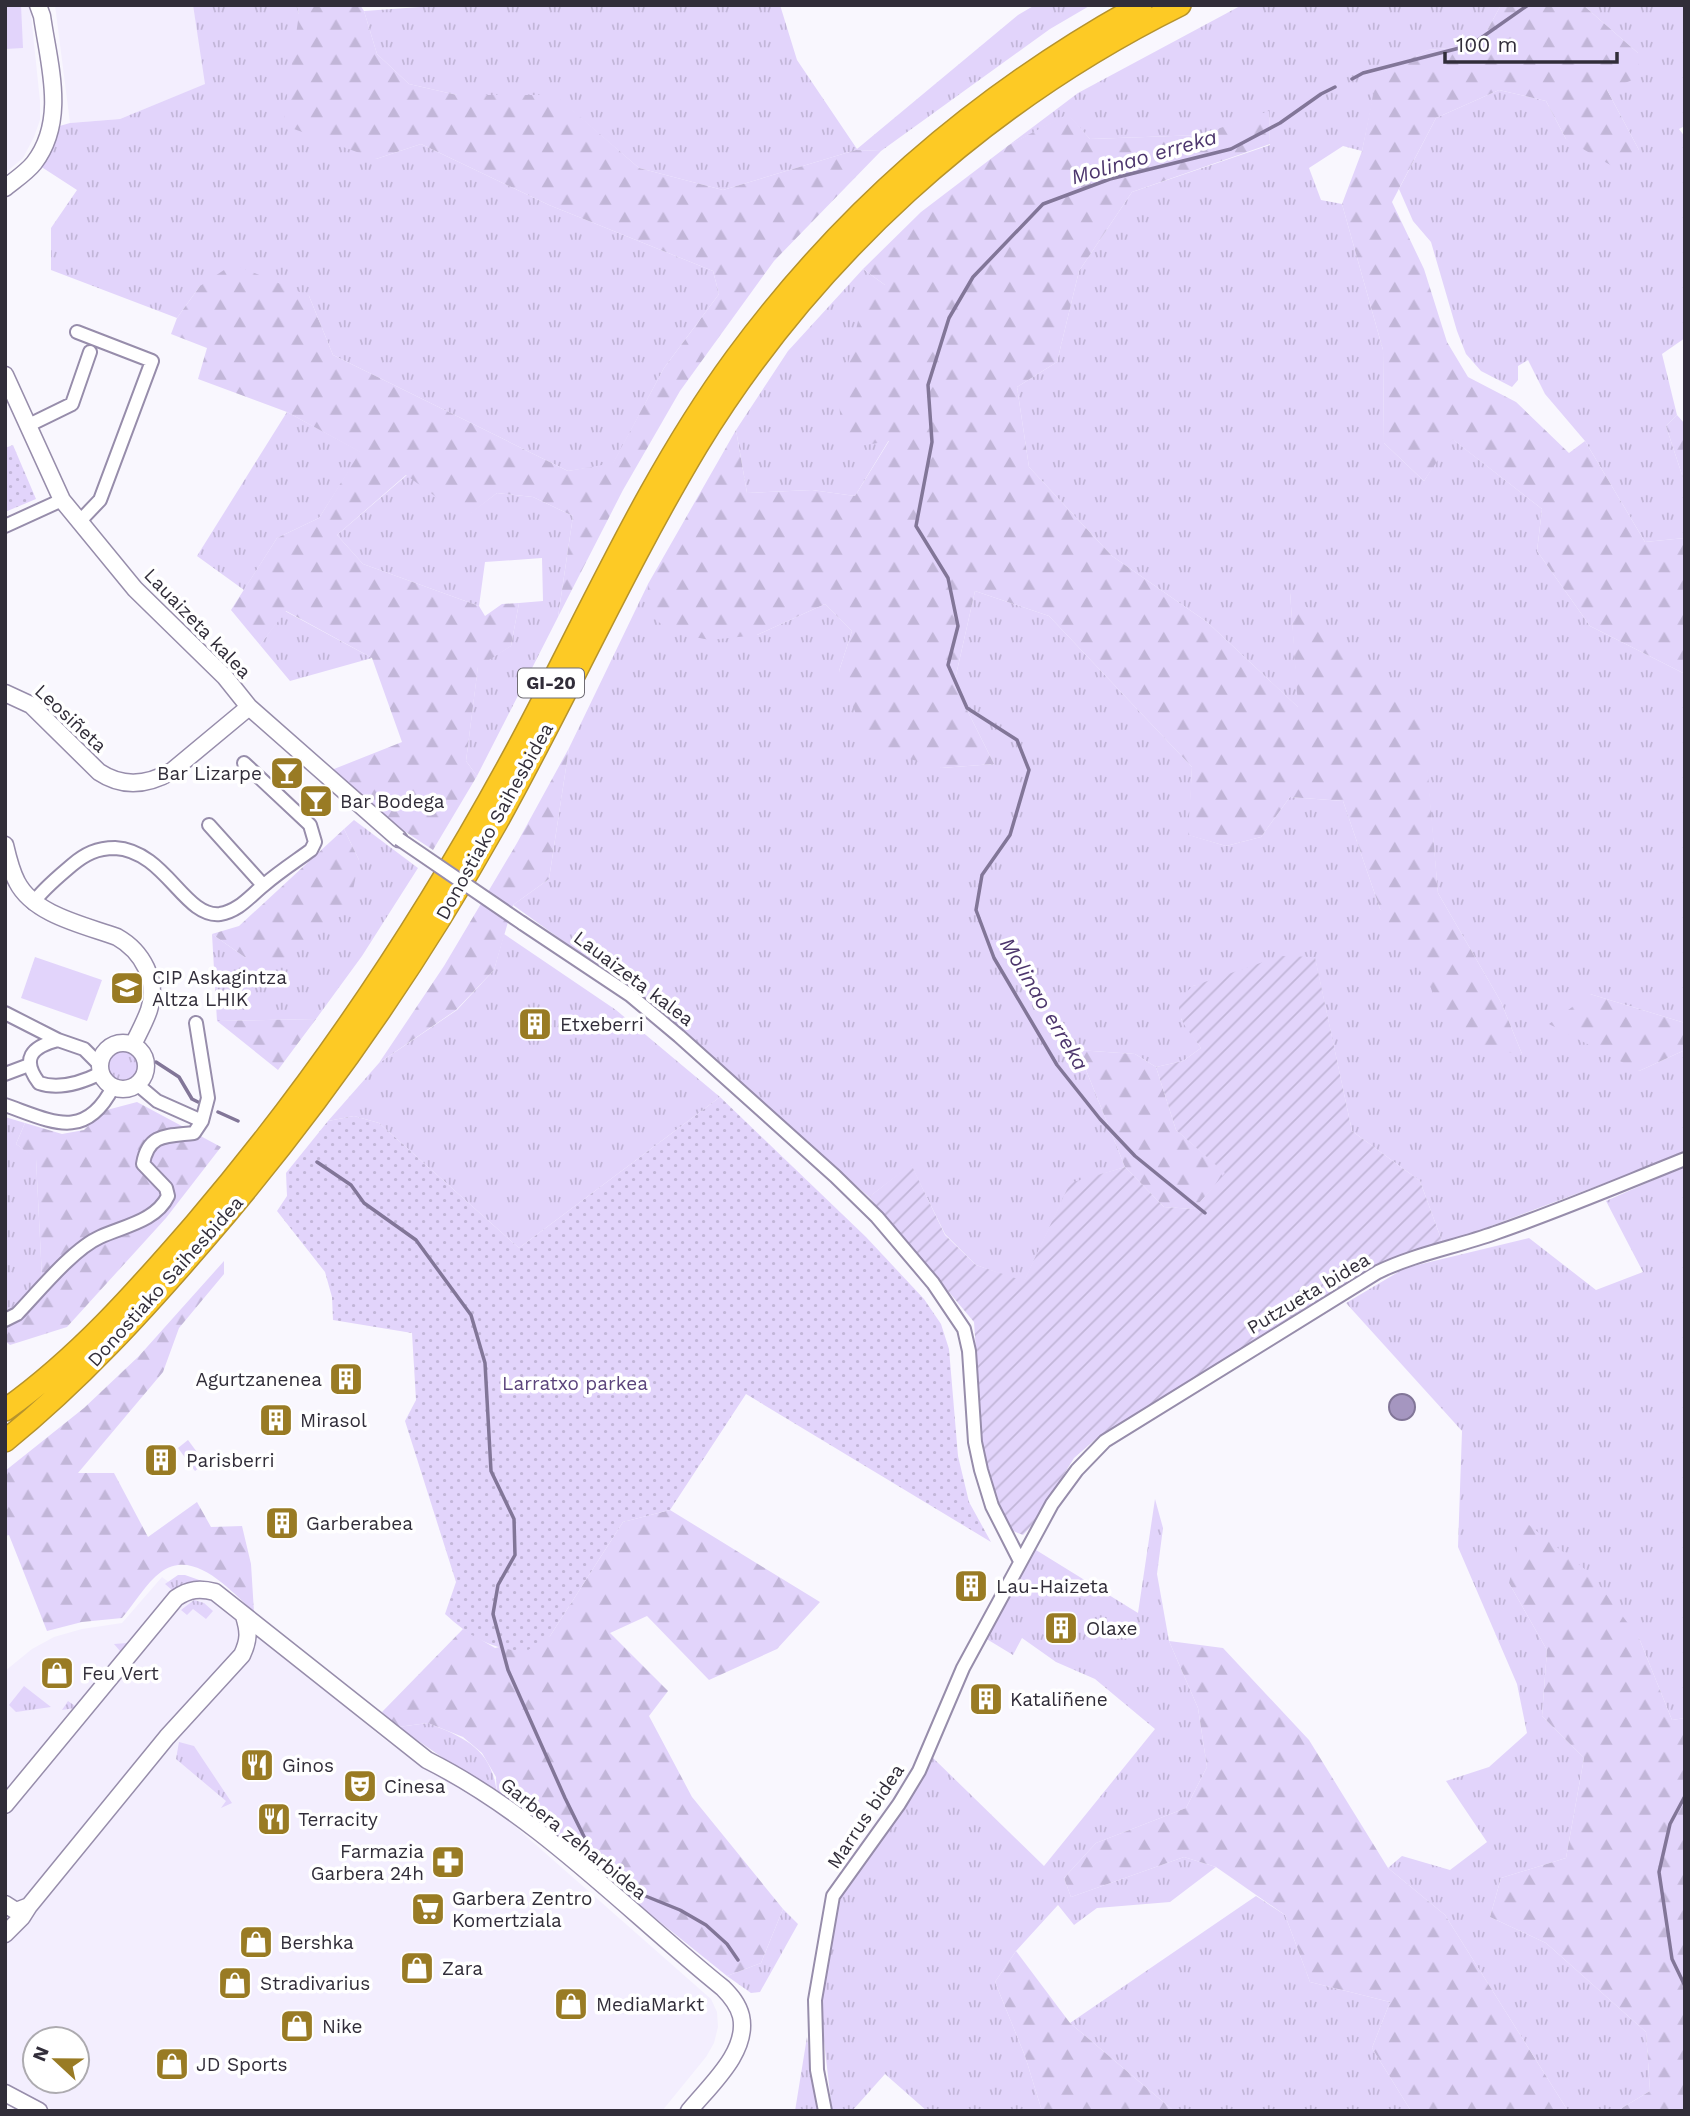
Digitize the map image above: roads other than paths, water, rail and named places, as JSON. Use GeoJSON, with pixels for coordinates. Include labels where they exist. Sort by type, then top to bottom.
{"type":"FeatureCollection","features":[{"type":"Feature","properties":{"kind":"highway","name":"Donostiako Saihesbidea"},"geometry":{"type":"LineString","coordinates":[[5,1410],[70,1358],[151,1276],[263,1141],[379,982],[481,816],[671,456],[707,399],[761,324],[828,247],[932,147],[985,105],[1070,46],[1141,5]]}},
{"type":"Feature","properties":{"kind":"highway","name":"Donostiako Saihesbidea"},"geometry":{"type":"LineString","coordinates":[[5,1441],[83,1373],[163,1288],[232,1208],[301,1121],[385,1002],[447,907],[496,824],[697,446],[746,373],[790,316],[840,258],[872,226],[975,134],[1078,61],[1180,5]]}},
{"type":"Feature","properties":{"kind":"street"},"geometry":{"type":"LineString","coordinates":[[5,188],[33,165],[45,145],[52,125],[55,106],[42,16],[38,5]]}},
{"type":"Feature","properties":{"kind":"street"},"geometry":{"type":"LineString","coordinates":[[76,332],[152,361],[100,500],[80,521]]}},
{"type":"Feature","properties":{"kind":"street"},"geometry":{"type":"LineString","coordinates":[[27,426],[72,404],[90,352]]}},
{"type":"Feature","properties":{"kind":"street","name":"Lauaizeta kalea"},"geometry":{"type":"LineString","coordinates":[[5,375],[62,500],[135,589],[225,677],[249,707],[399,839],[630,995],[679,1036],[877,1216],[933,1283],[964,1329],[969,1351],[975,1442],[981,1470],[992,1506],[1020,1561]]}},
{"type":"Feature","properties":{"kind":"street"},"geometry":{"type":"LineString","coordinates":[[5,526],[62,500]]}},
{"type":"Feature","properties":{"kind":"street","name":"Leosiñeta"},"geometry":{"type":"LineString","coordinates":[[5,693],[32,705],[99,772],[110,779],[130,783],[158,779],[172,771],[249,707]]}},
{"type":"Feature","properties":{"kind":"street"},"geometry":{"type":"LineString","coordinates":[[33,903],[42,891],[80,858],[104,848],[135,852],[151,862],[196,907],[207,913],[219,914],[242,905],[263,885],[312,850],[315,842],[310,825],[244,763]]}},
{"type":"Feature","properties":{"kind":"street"},"geometry":{"type":"LineString","coordinates":[[209,825],[263,885]]}},
{"type":"Feature","properties":{"kind":"street"},"geometry":{"type":"LineString","coordinates":[[5,845],[17,884],[33,903],[49,912],[117,937],[127,943],[145,964],[152,994],[150,1010],[133,1045]]}},
{"type":"Feature","properties":{"kind":"street"},"geometry":{"type":"LineString","coordinates":[[5,1013],[58,1040],[84,1049],[100,1069],[107,1084],[113,1087],[125,1090],[138,1085],[146,1072],[146,1064],[139,1050],[126,1043],[111,1046],[105,1051],[100,1069],[82,1081],[48,1086],[40,1083],[33,1075],[29,1065],[31,1054],[37,1048],[58,1040]]}},
{"type":"Feature","properties":{"kind":"street"},"geometry":{"type":"LineString","coordinates":[[5,1320],[17,1314],[78,1252],[97,1238],[145,1219],[164,1204],[168,1196],[166,1188],[143,1164],[145,1151],[152,1141],[164,1136],[194,1133],[202,1122],[208,1098],[196,1023]]}},
{"type":"Feature","properties":{"kind":"street"},"geometry":{"type":"LineString","coordinates":[[5,1074],[29,1065]]}},
{"type":"Feature","properties":{"kind":"street"},"geometry":{"type":"LineString","coordinates":[[138,1085],[157,1101],[202,1122]]}},
{"type":"Feature","properties":{"kind":"street"},"geometry":{"type":"LineString","coordinates":[[5,1105],[55,1122],[76,1122],[97,1112],[113,1087]]}},
{"type":"Feature","properties":{"kind":"street","name":"Putzueta bidea"},"geometry":{"type":"LineString","coordinates":[[1020,1561],[1052,1504],[1077,1470],[1104,1441],[1378,1272],[1412,1258],[1477,1240],[1527,1222],[1685,1159]]}},
{"type":"Feature","properties":{"kind":"street"},"geometry":{"type":"LineString","coordinates":[[1008,1538],[1020,1541],[1027,1539],[1037,1530]]}},
{"type":"Feature","properties":{"kind":"street","name":"Marrus bidea"},"geometry":{"type":"LineString","coordinates":[[825,2111],[817,2070],[814,2000],[833,1896],[899,1804],[919,1771],[963,1668],[1020,1561]]}},
{"type":"Feature","properties":{"kind":"street","name":"Garbera zeharbidea"},"geometry":{"type":"LineString","coordinates":[[5,1805],[176,1598],[184,1592],[204,1589],[215,1592],[244,1616],[255,1621],[427,1760],[458,1776],[520,1817],[723,1988],[736,2003],[741,2017],[742,2031],[738,2046],[689,2111]]}},
{"type":"Feature","properties":{"kind":"street"},"geometry":{"type":"LineString","coordinates":[[5,1934],[22,1917],[167,1737],[242,1655],[249,1633],[244,1616]]}},
{"type":"Feature","properties":{"kind":"street"},"geometry":{"type":"LineString","coordinates":[[5,1904],[16,1911],[29,1906]]}},
{"type":"Feature","properties":{"kind":"street"},"geometry":{"type":"LineString","coordinates":[[5,2093],[39,2111]]}},
{"type":"Feature","properties":{"kind":"waterway","name":"Molinao erreka"},"geometry":{"type":"LineString","coordinates":[[1352,79],[1363,73],[1471,45],[1528,5]]}},
{"type":"Feature","properties":{"kind":"waterway","name":"Molinao erreka"},"geometry":{"type":"LineString","coordinates":[[1205,1213],[1135,1156],[1100,1119],[1057,1065],[994,958],[976,910],[982,875],[1010,835],[1029,770],[1017,740],[967,708],[948,665],[958,626],[948,578],[916,526],[932,442],[928,385],[949,318],[973,277],[1043,204],[1110,179],[1231,149],[1280,123],[1335,87]]}},
{"type":"Feature","properties":{"kind":"waterway"},"geometry":{"type":"LineString","coordinates":[[156,1062],[179,1077],[192,1099],[198,1102]]}},
{"type":"Feature","properties":{"kind":"waterway"},"geometry":{"type":"LineString","coordinates":[[218,1112],[238,1121]]}},
{"type":"Feature","properties":{"kind":"waterway"},"geometry":{"type":"LineString","coordinates":[[317,1162],[351,1185],[364,1203],[416,1240],[471,1315],[485,1363],[491,1471],[514,1519],[515,1555],[498,1585],[493,1614],[508,1670],[598,1865],[643,1895],[680,1910],[706,1925],[727,1944],[738,1960]]}},
{"type":"Feature","properties":{"kind":"waterway"},"geometry":{"type":"LineString","coordinates":[[1685,1796],[1670,1824],[1659,1872],[1672,1959],[1685,1986]]}},
{"type":"Feature","properties":{"kind":"place","name":"Bar Lizarpe"},"geometry":{"type":"Point","coordinates":[287,773]}},
{"type":"Feature","properties":{"kind":"place","name":"Bar Bodega"},"geometry":{"type":"Point","coordinates":[316,801]}},
{"type":"Feature","properties":{"kind":"place","name":"CIP Askagintza Altza LHIK"},"geometry":{"type":"Point","coordinates":[127,988]}},
{"type":"Feature","properties":{"kind":"place","name":"Etxeberri"},"geometry":{"type":"Point","coordinates":[535,1024]}},
{"type":"Feature","properties":{"kind":"place","name":"Agurtzanenea"},"geometry":{"type":"Point","coordinates":[346,1379]}},
{"type":"Feature","properties":{"kind":"place","name":"Mirasol"},"geometry":{"type":"Point","coordinates":[276,1420]}},
{"type":"Feature","properties":{"kind":"place","name":"Parisberri"},"geometry":{"type":"Point","coordinates":[161,1460]}},
{"type":"Feature","properties":{"kind":"place","name":"Garberabea"},"geometry":{"type":"Point","coordinates":[282,1523]}},
{"type":"Feature","properties":{"kind":"place","name":"Lau-Haizeta"},"geometry":{"type":"Point","coordinates":[971,1586]}},
{"type":"Feature","properties":{"kind":"place","name":"Olaxe"},"geometry":{"type":"Point","coordinates":[1061,1628]}},
{"type":"Feature","properties":{"kind":"place","name":"Feu Vert"},"geometry":{"type":"Point","coordinates":[57,1673]}},
{"type":"Feature","properties":{"kind":"place","name":"Kataliñene"},"geometry":{"type":"Point","coordinates":[986,1699]}},
{"type":"Feature","properties":{"kind":"place","name":"Ginos"},"geometry":{"type":"Point","coordinates":[257,1765]}},
{"type":"Feature","properties":{"kind":"place","name":"Cinesa"},"geometry":{"type":"Point","coordinates":[360,1786]}},
{"type":"Feature","properties":{"kind":"place","name":"Terracity"},"geometry":{"type":"Point","coordinates":[274,1819]}},
{"type":"Feature","properties":{"kind":"place","name":"Farmazia Garbera 24h"},"geometry":{"type":"Point","coordinates":[448,1862]}},
{"type":"Feature","properties":{"kind":"place","name":"Garbera Zentro Komertziala"},"geometry":{"type":"Point","coordinates":[428,1909]}},
{"type":"Feature","properties":{"kind":"place","name":"Bershka"},"geometry":{"type":"Point","coordinates":[256,1942]}},
{"type":"Feature","properties":{"kind":"place","name":"Zara"},"geometry":{"type":"Point","coordinates":[417,1968]}},
{"type":"Feature","properties":{"kind":"place","name":"Stradivarius"},"geometry":{"type":"Point","coordinates":[235,1983]}},
{"type":"Feature","properties":{"kind":"place","name":"MediaMarkt"},"geometry":{"type":"Point","coordinates":[571,2004]}},
{"type":"Feature","properties":{"kind":"place","name":"Nike"},"geometry":{"type":"Point","coordinates":[297,2026]}},
{"type":"Feature","properties":{"kind":"place","name":"JD Sports"},"geometry":{"type":"Point","coordinates":[172,2064]}},
{"type":"Feature","properties":{"kind":"park label","name":"Larratxo parkea"},"geometry":{"type":"Point","coordinates":[575,1383]}}]}
